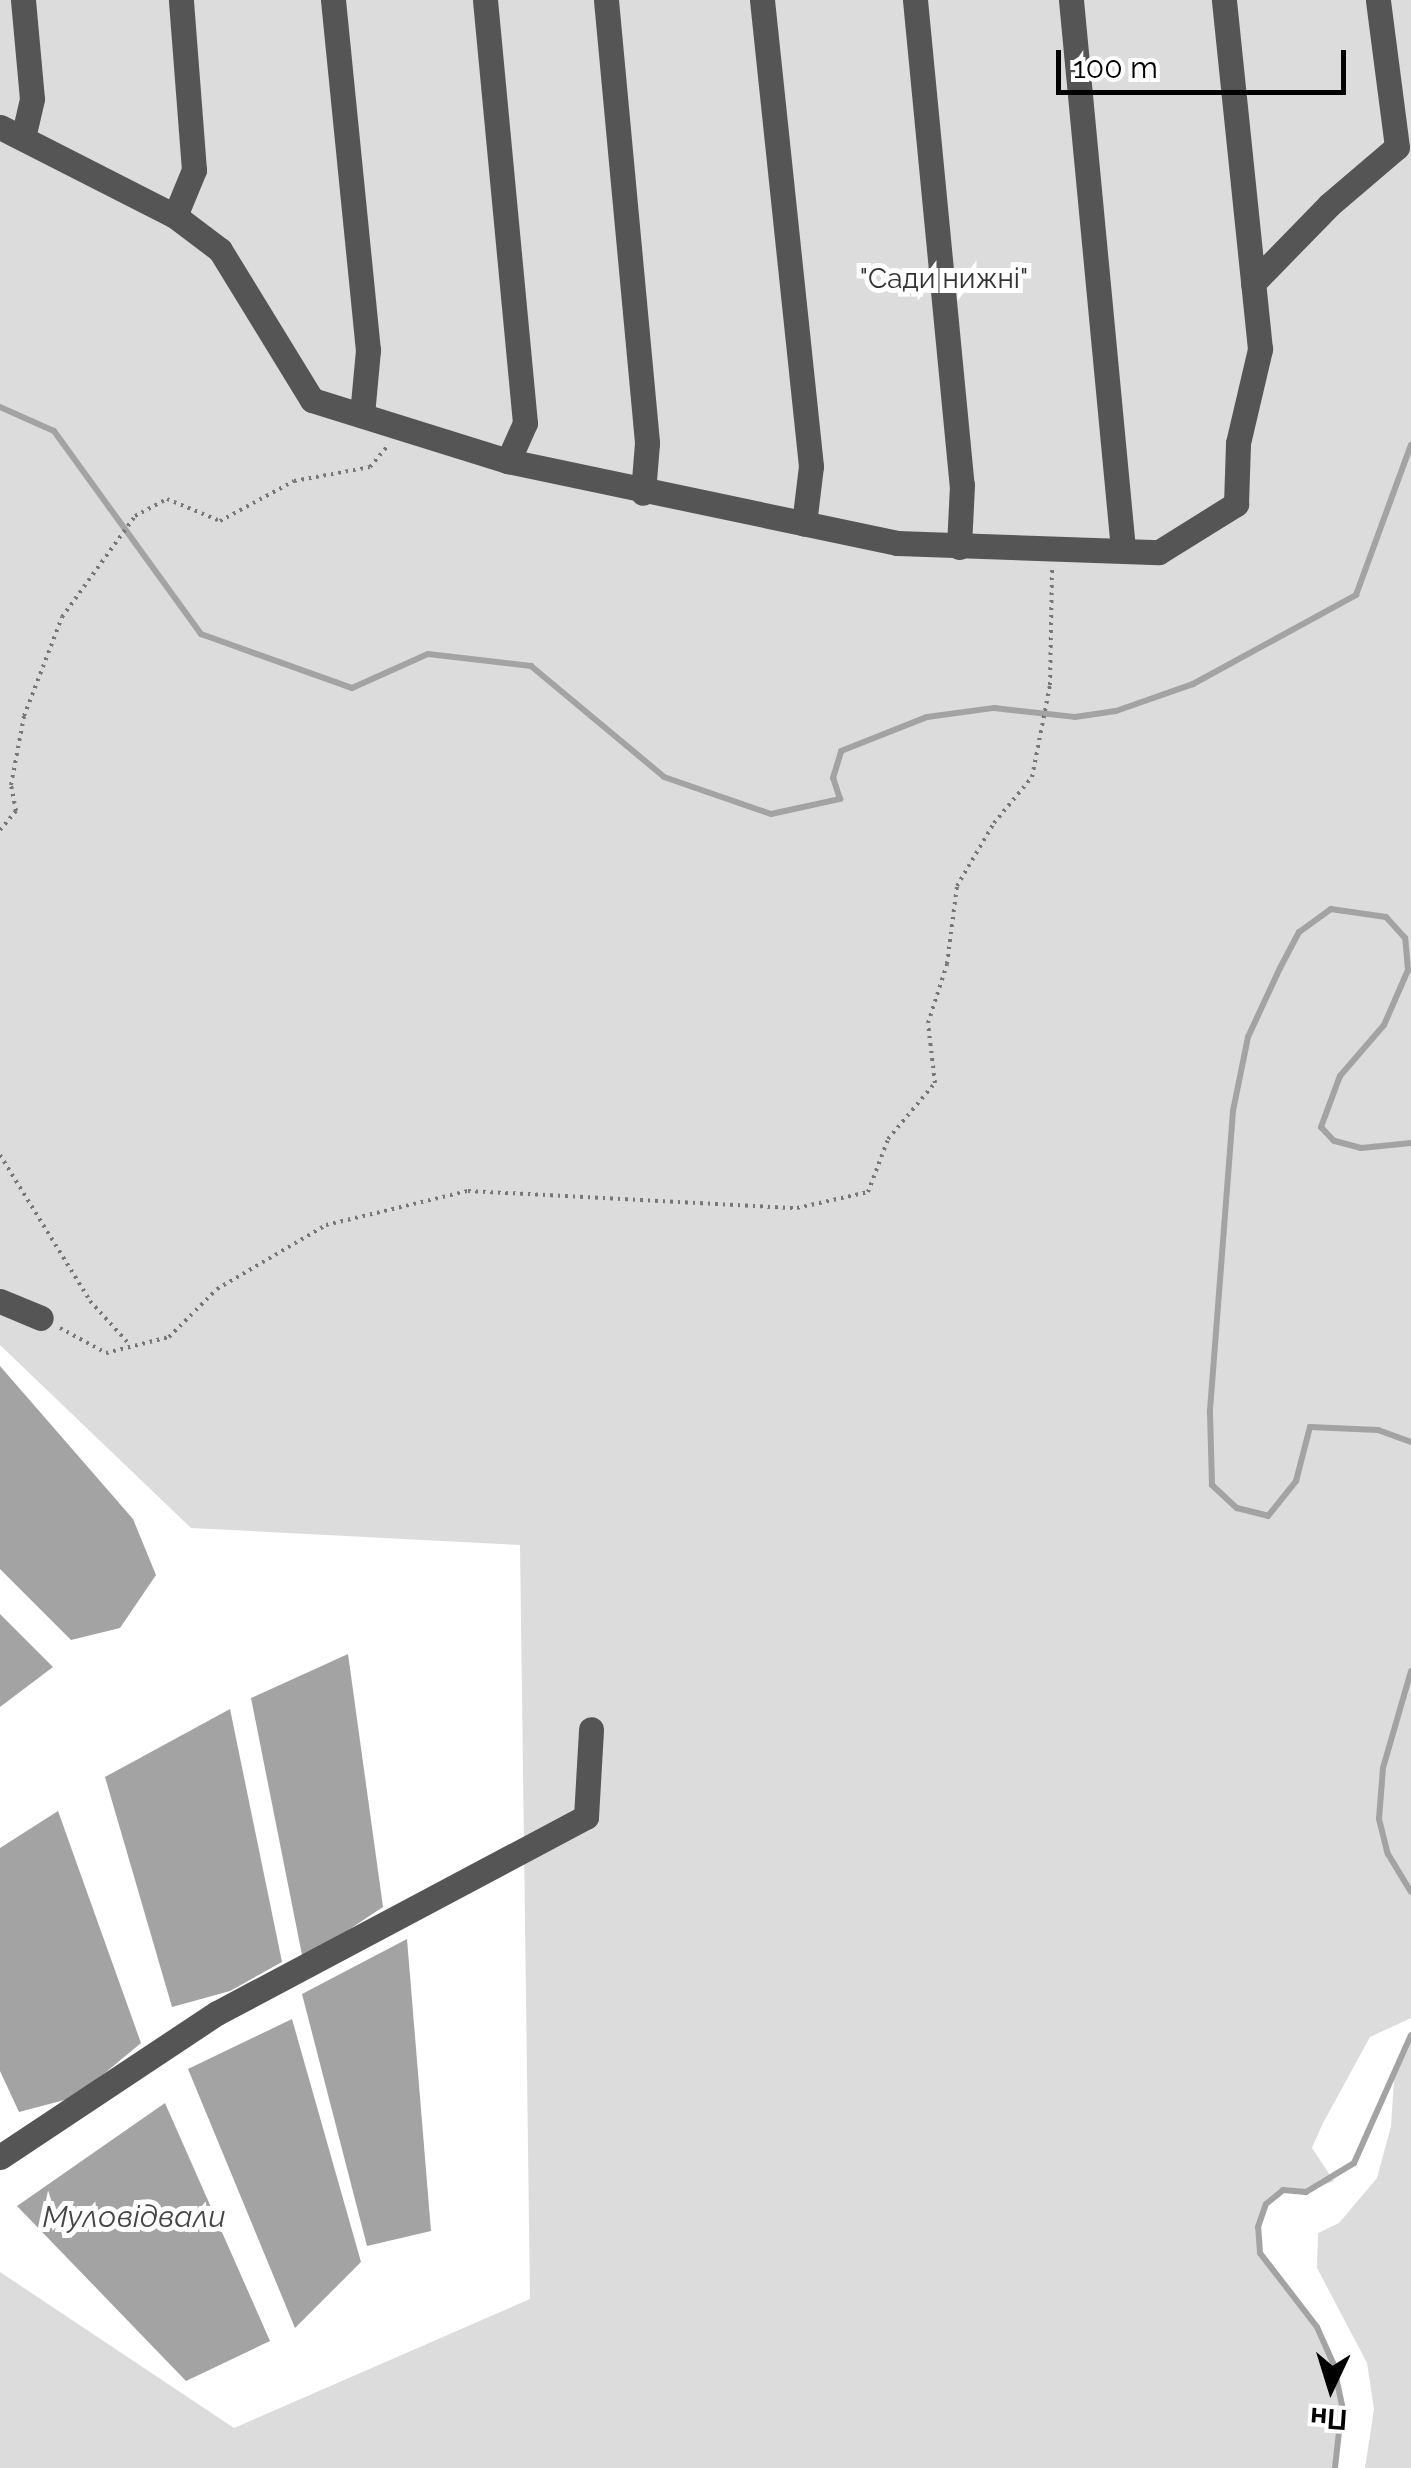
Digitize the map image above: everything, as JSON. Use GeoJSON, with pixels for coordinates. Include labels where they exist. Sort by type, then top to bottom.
{"type":"FeatureCollection","features":[{"type":"Feature","properties":{"kind":"street"},"geometry":{"type":"LineString","coordinates":[[23,0],[32,99],[12,131],[175,216],[220,250],[312,400],[508,461],[897,543],[1159,552],[1236,504],[1238,443],[1260,349],[1224,0]]}},
{"type":"Feature","properties":{"kind":"street"},"geometry":{"type":"LineString","coordinates":[[175,216],[194,170],[181,0]]}},
{"type":"Feature","properties":{"kind":"street"},"geometry":{"type":"LineString","coordinates":[[333,0],[368,350],[362,415]]}},
{"type":"Feature","properties":{"kind":"street"},"geometry":{"type":"LineString","coordinates":[[485,0],[525,423],[508,461]]}},
{"type":"Feature","properties":{"kind":"street"},"geometry":{"type":"LineString","coordinates":[[606,0],[647,443],[642,492]]}},
{"type":"Feature","properties":{"kind":"street"},"geometry":{"type":"LineString","coordinates":[[762,0],[811,466],[804,524]]}},
{"type":"Feature","properties":{"kind":"street"},"geometry":{"type":"LineString","coordinates":[[916,0],[962,485],[959,547]]}},
{"type":"Feature","properties":{"kind":"street"},"geometry":{"type":"LineString","coordinates":[[1071,0],[1123,550]]}},
{"type":"Feature","properties":{"kind":"street"},"geometry":{"type":"LineString","coordinates":[[1253,283],[1329,204],[1398,147],[1378,0]]}},
{"type":"Feature","properties":{"kind":"street"},"geometry":{"type":"LineString","coordinates":[[0,1301],[42,1318]]}},
{"type":"Feature","properties":{"kind":"street"},"geometry":{"type":"LineString","coordinates":[[0,2156],[217,2013],[586,1817],[592,1729]]}},
{"type":"Feature","properties":{"kind":"path"},"geometry":{"type":"LineString","coordinates":[[0,830],[16,812],[12,785],[24,716],[55,634],[110,546],[134,516],[167,499],[220,522],[294,481],[370,467],[403,428]]}},
{"type":"Feature","properties":{"kind":"path"},"geometry":{"type":"LineString","coordinates":[[42,1318],[106,1353],[170,1337],[217,1289],[326,1225],[468,1191],[797,1208],[868,1192],[888,1139],[935,1083],[928,1023],[946,964],[957,886],[994,823],[1032,777],[1044,701],[1052,550]]}},
{"type":"Feature","properties":{"kind":"path"},"geometry":{"type":"LineString","coordinates":[[0,1155],[90,1301],[131,1346]]}},
{"type":"Feature","properties":{"kind":"green space","name":"\"Сади нижні\""},"geometry":{"type":"Polygon","coordinates":[[[0,0],[1411,0],[1411,2018],[1370,2037],[1322,2125],[1312,2148],[1334,2181],[1306,2192],[1283,2190],[1266,2204],[1258,2227],[1260,2253],[1317,2327],[1333,2363],[1342,2405],[1335,2468],[0,2468],[0,2272],[234,2428],[530,2299],[520,1545],[191,1528],[0,1345],[0,0]]]}},
{"type":"Feature","properties":{"kind":"green space"},"geometry":{"type":"Polygon","coordinates":[[[1411,2035],[1411,2468],[1365,2468],[1374,2409],[1367,2363],[1317,2268],[1318,2233],[1339,2223],[1377,2178],[1391,2126],[1395,2065],[1411,2035]]]}},
{"type":"Feature","properties":{"kind":"water"},"geometry":{"type":"Polygon","coordinates":[[[0,1366],[133,1519],[156,1575],[120,1628],[71,1640],[0,1569],[0,1366]]]}},
{"type":"Feature","properties":{"kind":"water"},"geometry":{"type":"Polygon","coordinates":[[[0,1614],[53,1667],[0,1707],[0,1614]]]}},
{"type":"Feature","properties":{"kind":"water"},"geometry":{"type":"Polygon","coordinates":[[[348,1654],[383,1907],[303,1960],[251,1698],[348,1654]]]}},
{"type":"Feature","properties":{"kind":"water"},"geometry":{"type":"Polygon","coordinates":[[[230,1709],[282,1962],[230,1991],[172,2007],[105,1777],[230,1709]]]}},
{"type":"Feature","properties":{"kind":"water"},"geometry":{"type":"Polygon","coordinates":[[[58,1811],[141,2043],[76,2097],[19,2112],[0,2071],[0,1848],[58,1811]]]}},
{"type":"Feature","properties":{"kind":"water"},"geometry":{"type":"Polygon","coordinates":[[[407,1939],[431,2231],[367,2246],[302,1994],[407,1939]]]}},
{"type":"Feature","properties":{"kind":"water","name":"Муловідвали"},"geometry":{"type":"Polygon","coordinates":[[[292,2019],[361,2262],[295,2328],[188,2069],[292,2019]]]}},
{"type":"Feature","properties":{"kind":"water","name":"Муловідвали"},"geometry":{"type":"Polygon","coordinates":[[[165,2103],[270,2341],[186,2381],[17,2206],[165,2103]]]}},
{"type":"Feature","properties":{"kind":"waterway"},"geometry":{"type":"LineString","coordinates":[[0,407],[54,431],[201,634],[352,688],[428,654],[531,666],[664,777],[771,814],[840,799],[833,778],[841,751],[927,717],[994,708],[1075,717],[1116,711],[1193,684],[1356,595],[1411,445]]}},
{"type":"Feature","properties":{"kind":"waterway"},"geometry":{"type":"LineString","coordinates":[[1411,1143],[1361,1148],[1334,1141],[1321,1127],[1340,1076],[1384,1025],[1408,970],[1405,938],[1386,917],[1331,909],[1299,932],[1248,1037],[1233,1111],[1210,1413],[1212,1485],[1237,1508],[1268,1516],[1296,1481],[1310,1427],[1378,1430],[1411,1442]]}},
{"type":"Feature","properties":{"kind":"waterway"},"geometry":{"type":"LineString","coordinates":[[1411,1671],[1383,1768],[1379,1819],[1388,1854],[1411,1892]]}},
{"type":"Feature","properties":{"kind":"waterway"},"geometry":{"type":"LineString","coordinates":[[1335,2468],[1342,2405],[1333,2363],[1317,2327],[1260,2253],[1258,2227],[1266,2204],[1283,2190],[1306,2192],[1354,2163],[1411,2035]]}}]}
